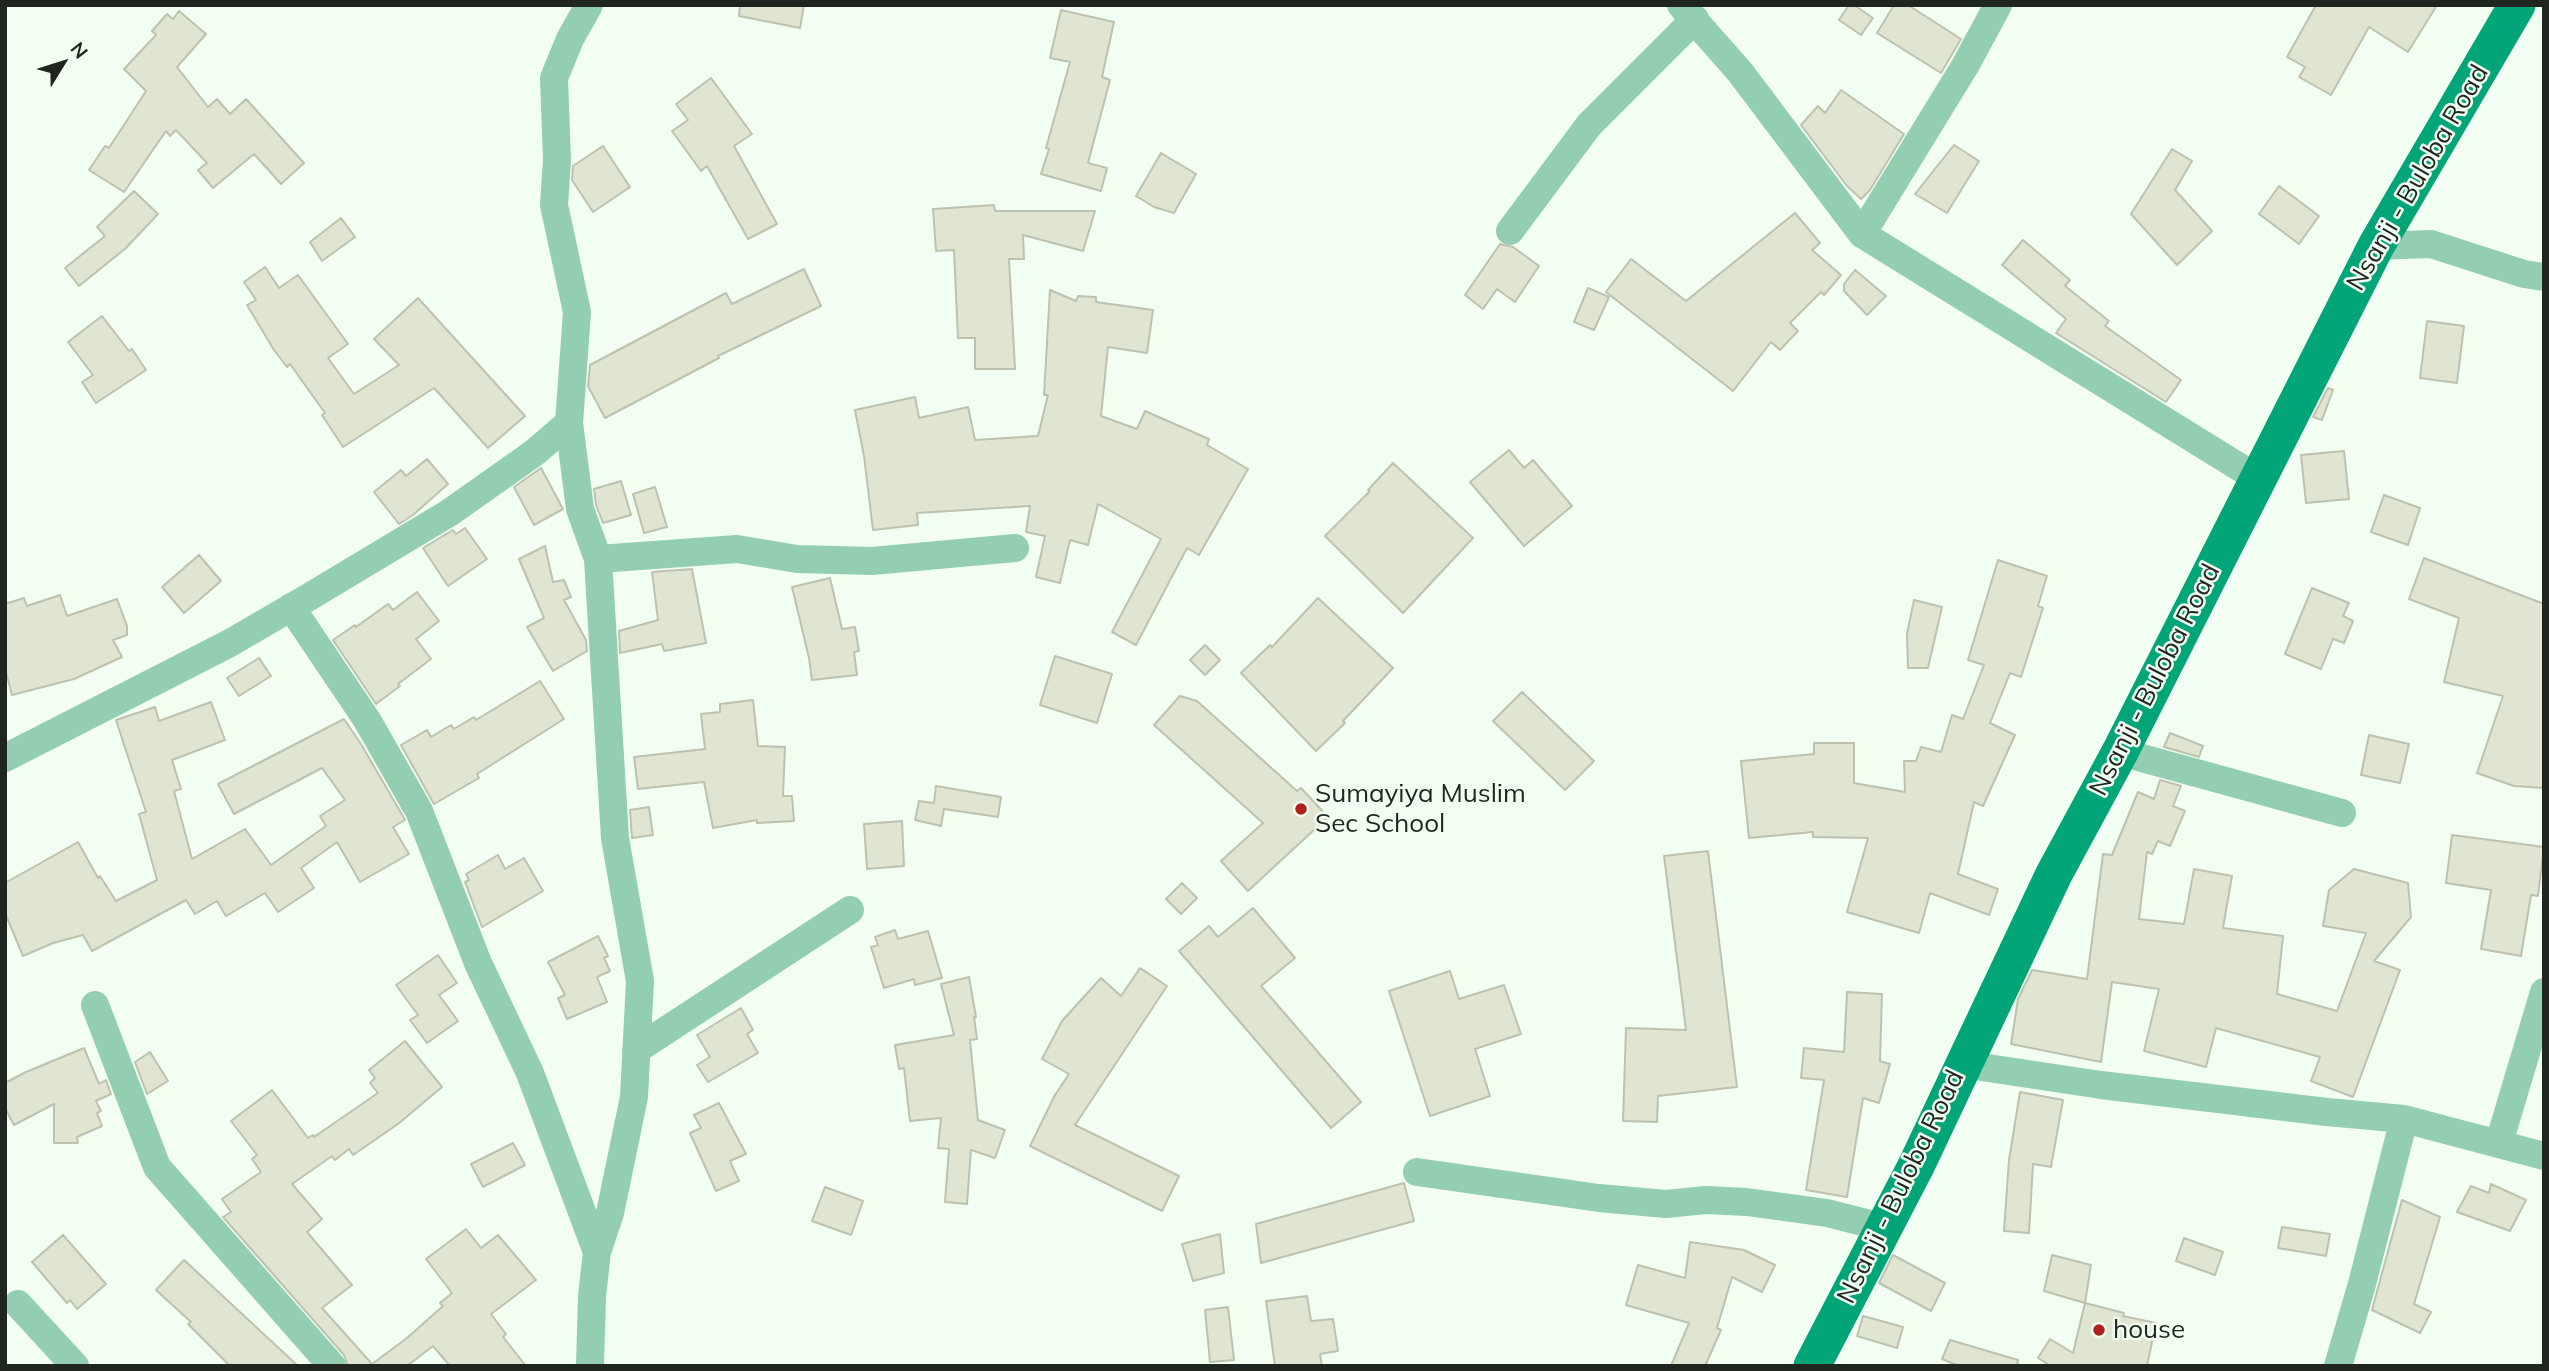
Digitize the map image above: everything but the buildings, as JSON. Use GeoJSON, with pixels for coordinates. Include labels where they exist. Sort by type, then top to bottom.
{"type":"FeatureCollection","features":[{"type":"Feature","properties":{"kind":"main road","name":"Nsanji - Buloba Road"},"geometry":{"type":"LineString","coordinates":[[1812,1366],[1916,1166],[2054,874],[2120,752],[2376,246],[2517,5]]}},
{"type":"Feature","properties":{"kind":"street"},"geometry":{"type":"LineString","coordinates":[[589,5],[570,39],[554,78],[557,160],[554,205],[577,312],[569,422],[580,509],[598,559],[615,838],[640,981],[634,1097],[610,1213],[597,1252],[592,1296],[590,1366]]}},
{"type":"Feature","properties":{"kind":"street"},"geometry":{"type":"LineString","coordinates":[[1862,234],[1965,66],[1998,5]]}},
{"type":"Feature","properties":{"kind":"street"},"geometry":{"type":"LineString","coordinates":[[1510,231],[1589,125],[1688,12],[1740,72],[1862,234],[2257,478]]}},
{"type":"Feature","properties":{"kind":"street"},"geometry":{"type":"LineString","coordinates":[[2376,246],[2431,244],[2524,274],[2544,277]]}},
{"type":"Feature","properties":{"kind":"street"},"geometry":{"type":"LineString","coordinates":[[5,758],[230,643],[449,513],[534,453],[569,422]]}},
{"type":"Feature","properties":{"kind":"street"},"geometry":{"type":"LineString","coordinates":[[598,559],[737,548],[797,559],[872,561],[1016,548]]}},
{"type":"Feature","properties":{"kind":"street"},"geometry":{"type":"LineString","coordinates":[[291,607],[367,720],[419,811],[478,963],[530,1073],[597,1252]]}},
{"type":"Feature","properties":{"kind":"street"},"geometry":{"type":"LineString","coordinates":[[2120,752],[2342,813]]}},
{"type":"Feature","properties":{"kind":"street"},"geometry":{"type":"LineString","coordinates":[[636,1049],[850,910]]}},
{"type":"Feature","properties":{"kind":"street"},"geometry":{"type":"LineString","coordinates":[[2499,1143],[2544,992]]}},
{"type":"Feature","properties":{"kind":"street"},"geometry":{"type":"LineString","coordinates":[[95,1004],[157,1167],[332,1366]]}},
{"type":"Feature","properties":{"kind":"street"},"geometry":{"type":"LineString","coordinates":[[1962,1064],[2115,1086],[2404,1119],[2544,1156]]}},
{"type":"Feature","properties":{"kind":"street"},"geometry":{"type":"LineString","coordinates":[[2338,1366],[2404,1119]]}},
{"type":"Feature","properties":{"kind":"street"},"geometry":{"type":"LineString","coordinates":[[1417,1172],[1599,1198],[1666,1204],[1706,1200],[1747,1202],[1827,1213],[1882,1227]]}},
{"type":"Feature","properties":{"kind":"street"},"geometry":{"type":"LineString","coordinates":[[18,1304],[75,1366]]}},
{"type":"Feature","properties":{"kind":"place","name":"Sumayiya Muslim Sec School"},"geometry":{"type":"Point","coordinates":[1301,809]}},
{"type":"Feature","properties":{"kind":"place","name":"house"},"geometry":{"type":"Point","coordinates":[2099,1330]}}]}
